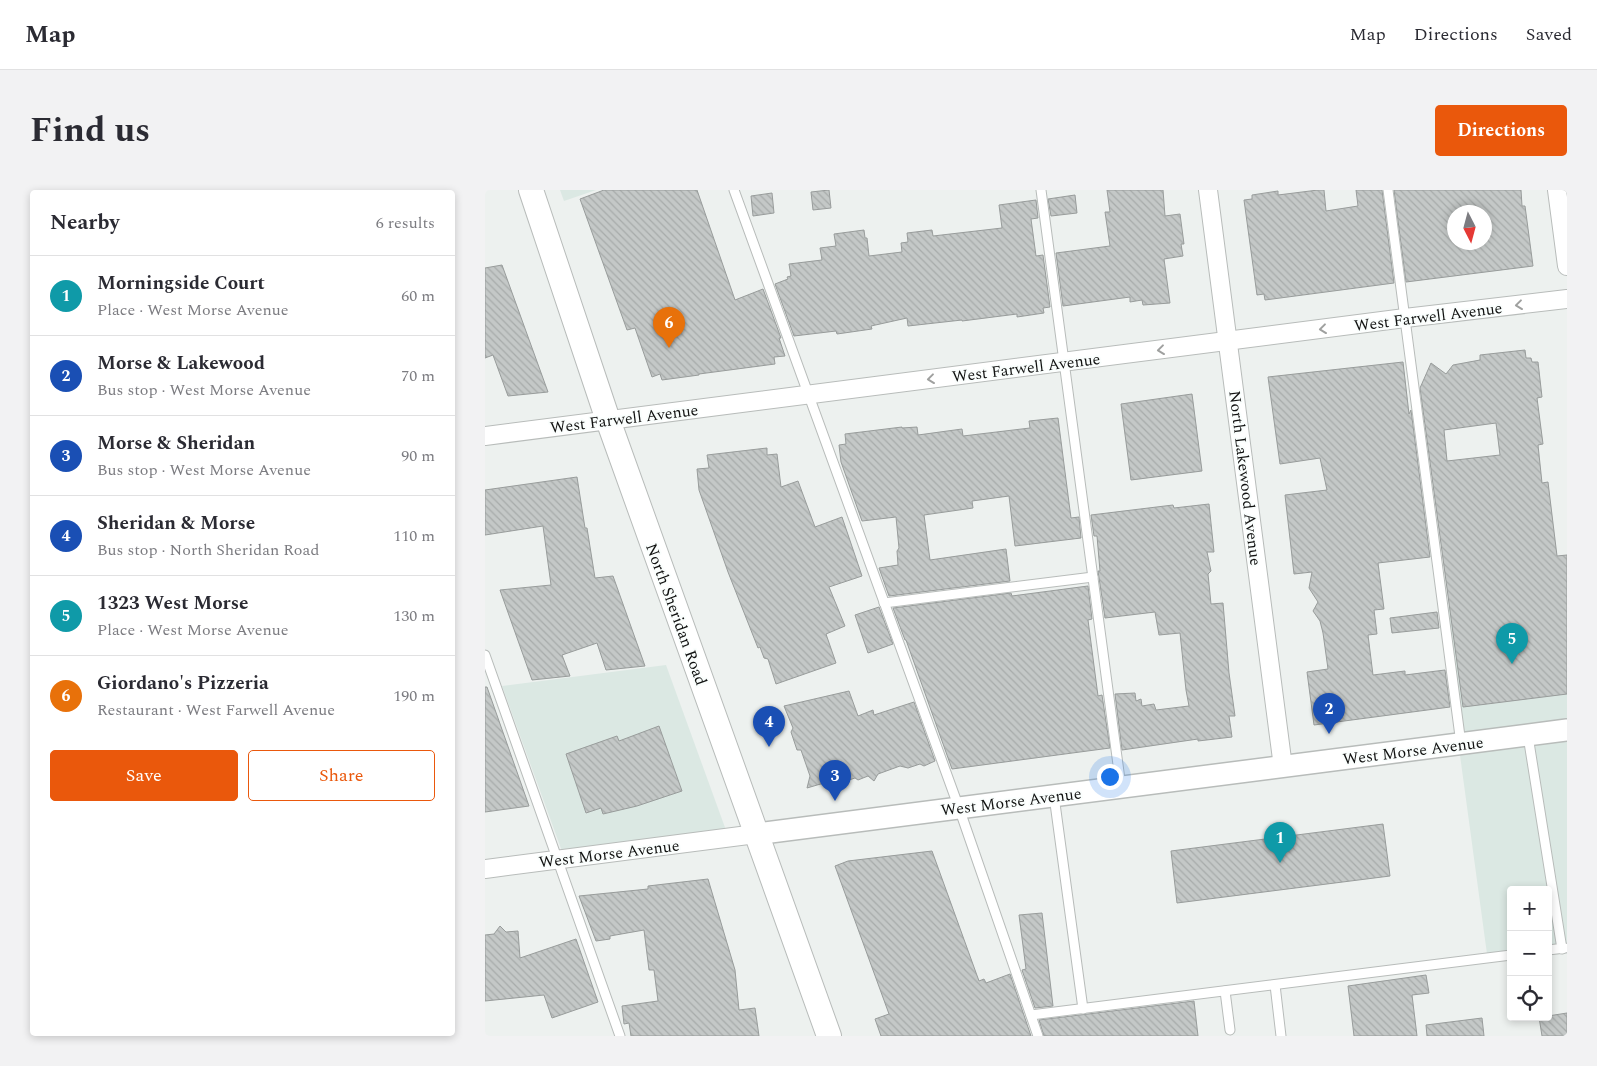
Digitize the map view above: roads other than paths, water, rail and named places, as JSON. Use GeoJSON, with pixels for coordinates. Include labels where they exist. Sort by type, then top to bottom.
{"type":"FeatureCollection","features":[{"type":"Feature","properties":{"kind":"main road","name":"North Sheridan Road"},"geometry":{"type":"LineString","coordinates":[[531,190],[608,420],[829,1036]]}},
{"type":"Feature","properties":{"kind":"street","name":"North Lakewood Avenue"},"geometry":{"type":"LineString","coordinates":[[1208,190],[1283,767]]}},
{"type":"Feature","properties":{"kind":"street"},"geometry":{"type":"LineString","coordinates":[[1557,190],[1567,266]]}},
{"type":"Feature","properties":{"kind":"street","name":"West Farwell Avenue"},"geometry":{"type":"LineString","coordinates":[[485,436],[1405,318],[1567,299]]}},
{"type":"Feature","properties":{"kind":"street","name":"West Morse Avenue"},"geometry":{"type":"LineString","coordinates":[[485,869],[1567,730]]}},
{"type":"Feature","properties":{"kind":"lane"},"geometry":{"type":"LineString","coordinates":[[735,190],[959,808],[1038,1036]]}},
{"type":"Feature","properties":{"kind":"lane"},"geometry":{"type":"LineString","coordinates":[[1041,190],[1121,787]]}},
{"type":"Feature","properties":{"kind":"lane"},"geometry":{"type":"LineString","coordinates":[[1388,190],[1461,744]]}},
{"type":"Feature","properties":{"kind":"lane"},"geometry":{"type":"LineString","coordinates":[[884,603],[1093,577]]}},
{"type":"Feature","properties":{"kind":"lane"},"geometry":{"type":"LineString","coordinates":[[485,655],[620,1036]]}},
{"type":"Feature","properties":{"kind":"lane"},"geometry":{"type":"LineString","coordinates":[[1528,735],[1564,948]]}},
{"type":"Feature","properties":{"kind":"lane"},"geometry":{"type":"LineString","coordinates":[[1054,796],[1083,1009]]}},
{"type":"Feature","properties":{"kind":"lane"},"geometry":{"type":"LineString","coordinates":[[1031,1015],[1507,955]]}},
{"type":"Feature","properties":{"kind":"lane"},"geometry":{"type":"LineString","coordinates":[[1275,984],[1281,1036]]}},
{"type":"Feature","properties":{"kind":"lane"},"geometry":{"type":"LineString","coordinates":[[1225,991],[1230,1030]]}},
{"type":"Feature","properties":{"kind":"place","name":"Giordano's Pizzeria"},"geometry":{"type":"Point","coordinates":[669,348]}},
{"type":"Feature","properties":{"kind":"place","name":"1323 West Morse"},"geometry":{"type":"Point","coordinates":[1512,664]}},
{"type":"Feature","properties":{"kind":"place","name":"Morse & Lakewood"},"geometry":{"type":"Point","coordinates":[1329,734]}},
{"type":"Feature","properties":{"kind":"place","name":"Sheridan & Morse"},"geometry":{"type":"Point","coordinates":[769,747]}},
{"type":"Feature","properties":{"kind":"place","name":"Morse & Sheridan"},"geometry":{"type":"Point","coordinates":[835,801]}},
{"type":"Feature","properties":{"kind":"place","name":"Morningside Court"},"geometry":{"type":"Point","coordinates":[1280,863]}}]}
